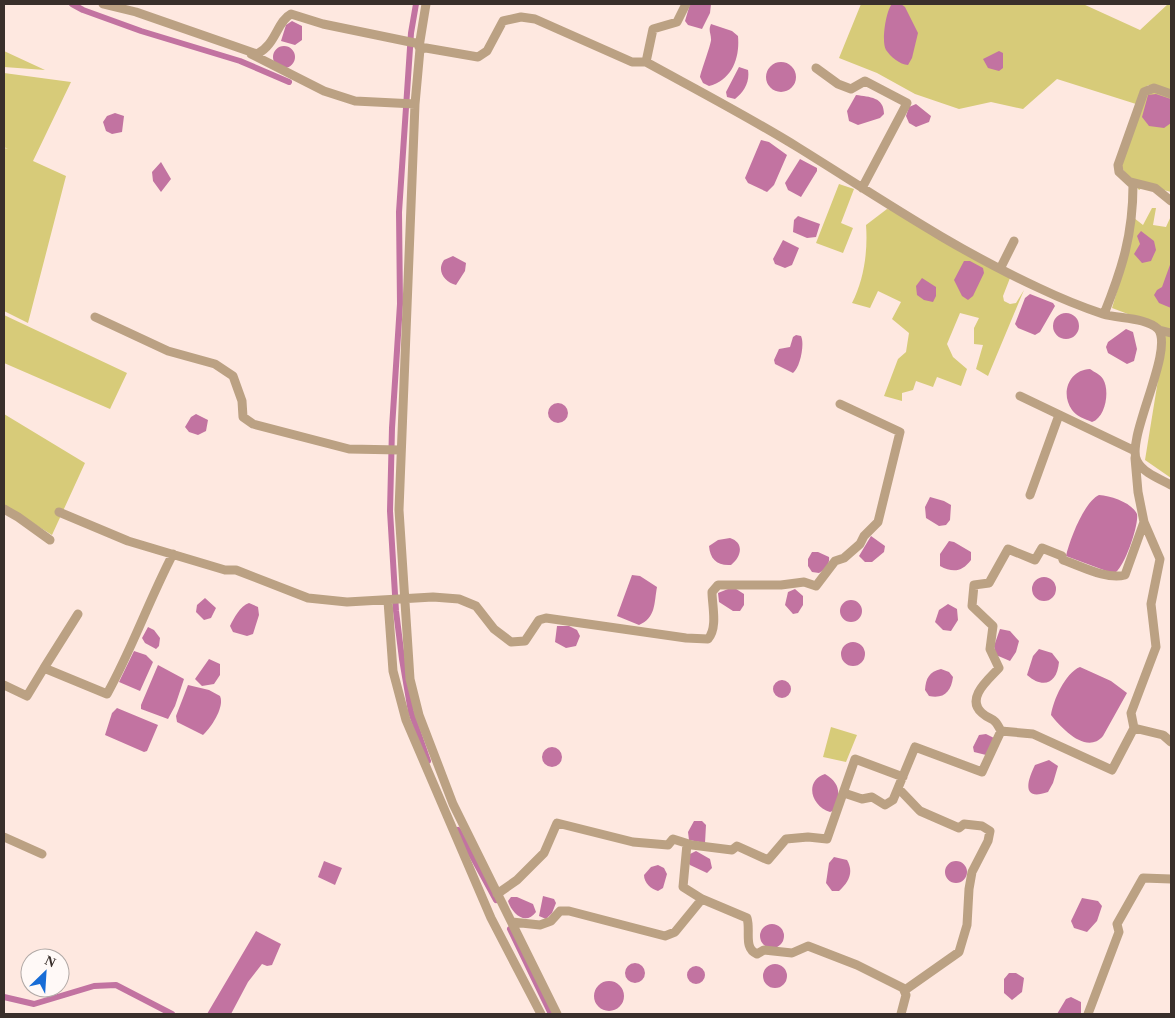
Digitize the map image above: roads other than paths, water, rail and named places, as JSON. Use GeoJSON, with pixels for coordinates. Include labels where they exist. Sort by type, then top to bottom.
{"type":"FeatureCollection","features":[{"type":"Feature","properties":{"kind":"street"},"geometry":{"type":"LineString","coordinates":[[103,4],[136,12],[244,51],[324,91],[354,101],[415,104]]}},
{"type":"Feature","properties":{"kind":"street"},"geometry":{"type":"LineString","coordinates":[[426,4],[419,47],[415,104],[400,450],[399,510],[410,679],[419,715],[453,804],[556,1014]]}},
{"type":"Feature","properties":{"kind":"street"},"geometry":{"type":"LineString","coordinates":[[646,62],[653,29],[677,22],[686,4]]}},
{"type":"Feature","properties":{"kind":"street"},"geometry":{"type":"LineString","coordinates":[[244,51],[257,54],[267,50],[288,15],[291,14],[323,24],[419,47],[478,57],[486,51],[503,22],[520,17],[535,19],[632,62],[646,62],[735,110],[905,216],[1000,269],[1046,291],[1104,314],[1144,323],[1171,333]]}},
{"type":"Feature","properties":{"kind":"street"},"geometry":{"type":"LineString","coordinates":[[816,68],[838,84],[851,89],[865,81],[908,103],[862,188]]}},
{"type":"Feature","properties":{"kind":"street"},"geometry":{"type":"LineString","coordinates":[[1171,94],[1154,88],[1144,92],[1118,165],[1119,172],[1131,182],[1155,188],[1171,201]]}},
{"type":"Feature","properties":{"kind":"street"},"geometry":{"type":"LineString","coordinates":[[1104,314],[1124,262],[1133,200],[1131,182]]}},
{"type":"Feature","properties":{"kind":"street"},"geometry":{"type":"LineString","coordinates":[[1000,269],[1014,241]]}},
{"type":"Feature","properties":{"kind":"street"},"geometry":{"type":"LineString","coordinates":[[95,317],[168,352],[215,364],[233,376],[242,401],[243,417],[253,424],[349,449],[400,450]]}},
{"type":"Feature","properties":{"kind":"street"},"geometry":{"type":"LineString","coordinates":[[1001,731],[1033,734],[1112,770],[1134,728],[1131,713],[1156,647],[1150,604],[1160,559],[1144,522],[1138,492],[1135,454],[1154,388],[1162,344],[1159,330]]}},
{"type":"Feature","properties":{"kind":"street"},"geometry":{"type":"LineString","coordinates":[[1020,396],[1135,454],[1138,464],[1154,476],[1171,485]]}},
{"type":"Feature","properties":{"kind":"street"},"geometry":{"type":"LineString","coordinates":[[59,512],[128,542],[225,570],[236,570],[308,598],[347,602],[406,598],[446,598],[470,603],[476,606],[494,629],[511,642],[524,641],[539,620],[546,618],[708,639],[712,634],[712,592],[718,585],[780,585],[804,582],[816,586],[835,561],[844,558],[860,544],[864,536],[878,522],[900,432],[840,404]]}},
{"type":"Feature","properties":{"kind":"street"},"geometry":{"type":"LineString","coordinates":[[1030,495],[1059,415]]}},
{"type":"Feature","properties":{"kind":"street"},"geometry":{"type":"LineString","coordinates":[[4,509],[50,540]]}},
{"type":"Feature","properties":{"kind":"street"},"geometry":{"type":"LineString","coordinates":[[844,794],[862,799],[872,796],[885,805],[893,800],[915,747],[982,772],[1001,731],[996,720],[982,713],[975,703],[976,696],[999,668],[990,649],[993,626],[972,606],[974,585],[989,583],[1008,549],[1035,560],[1042,548],[1062,556],[1063,560],[1085,568],[1116,577],[1126,575],[1144,522]]}},
{"type":"Feature","properties":{"kind":"street"},"geometry":{"type":"LineString","coordinates":[[44,668],[107,694],[127,657],[135,632],[174,554]]}},
{"type":"Feature","properties":{"kind":"street"},"geometry":{"type":"LineString","coordinates":[[388,600],[393,670],[406,720],[491,918],[541,1014]]}},
{"type":"Feature","properties":{"kind":"street"},"geometry":{"type":"LineString","coordinates":[[4,685],[27,696],[78,614]]}},
{"type":"Feature","properties":{"kind":"street"},"geometry":{"type":"LineString","coordinates":[[1134,728],[1164,736],[1171,742]]}},
{"type":"Feature","properties":{"kind":"street"},"geometry":{"type":"LineString","coordinates":[[497,894],[517,880],[544,853],[557,823],[633,842],[668,845],[673,839],[687,844],[732,850],[737,846],[768,860],[786,839],[827,838],[855,759],[903,777]]}},
{"type":"Feature","properties":{"kind":"street"},"geometry":{"type":"LineString","coordinates":[[898,788],[920,811],[927,815],[959,828],[964,824],[982,826],[990,831],[988,841],[972,872],[967,925],[959,952],[905,990]]}},
{"type":"Feature","properties":{"kind":"street"},"geometry":{"type":"LineString","coordinates":[[4,837],[42,854]]}},
{"type":"Feature","properties":{"kind":"street"},"geometry":{"type":"LineString","coordinates":[[687,844],[683,887],[702,899],[747,918],[748,946],[755,954],[764,950],[792,953],[808,946],[857,965],[905,990]]}},
{"type":"Feature","properties":{"kind":"street"},"geometry":{"type":"LineString","coordinates":[[1088,1014],[1119,932],[1117,924],[1143,878],[1171,879]]}},
{"type":"Feature","properties":{"kind":"street"},"geometry":{"type":"LineString","coordinates":[[512,922],[540,925],[551,921],[560,911],[569,911],[630,929],[665,936],[675,932],[702,899]]}},
{"type":"Feature","properties":{"kind":"street"},"geometry":{"type":"LineString","coordinates":[[901,1014],[906,995],[905,990]]}},
{"type":"Feature","properties":{"kind":"waterway"},"geometry":{"type":"LineString","coordinates":[[72,4],[83,10],[141,31],[240,61],[289,82]]}},
{"type":"Feature","properties":{"kind":"waterway"},"geometry":{"type":"LineString","coordinates":[[416,4],[411,33],[399,212],[400,304],[392,428],[390,511],[396,611],[402,659],[411,712],[428,761]]}},
{"type":"Feature","properties":{"kind":"waterway"},"geometry":{"type":"LineString","coordinates":[[458,830],[496,900]]}},
{"type":"Feature","properties":{"kind":"waterway"},"geometry":{"type":"LineString","coordinates":[[510,929],[551,1014]]}},
{"type":"Feature","properties":{"kind":"waterway"},"geometry":{"type":"LineString","coordinates":[[4,997],[34,1004],[94,986],[116,985],[172,1014]]}}]}
